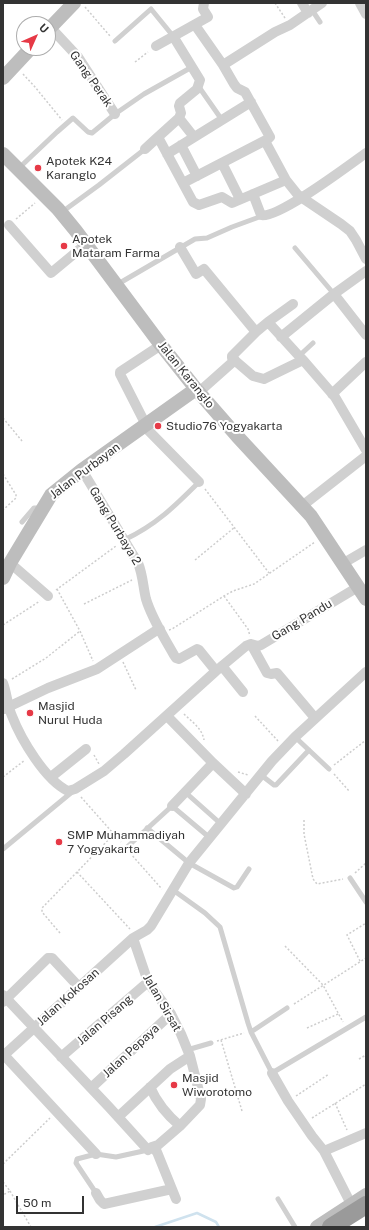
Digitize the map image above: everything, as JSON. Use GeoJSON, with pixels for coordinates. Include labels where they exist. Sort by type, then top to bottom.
{"type":"FeatureCollection","features":[{"type":"Feature","properties":{"kind":"highway"},"geometry":{"type":"LineString","coordinates":[[331,1227],[359,1204]]}},
{"type":"Feature","properties":{"kind":"highway"},"geometry":{"type":"LineString","coordinates":[[354,1227],[366,1219]]}},
{"type":"Feature","properties":{"kind":"street"},"geometry":{"type":"LineString","coordinates":[[156,46],[208,17],[202,7],[204,3]]}},
{"type":"Feature","properties":{"kind":"street"},"geometry":{"type":"LineString","coordinates":[[302,3],[310,11]]}},
{"type":"Feature","properties":{"kind":"street"},"geometry":{"type":"LineString","coordinates":[[223,65],[275,32],[290,25],[322,3]]}},
{"type":"Feature","properties":{"kind":"street"},"geometry":{"type":"LineString","coordinates":[[360,3],[366,14]]}},
{"type":"Feature","properties":{"kind":"street"},"geometry":{"type":"LineString","coordinates":[[56,21],[72,4]]}},
{"type":"Feature","properties":{"kind":"street"},"geometry":{"type":"LineString","coordinates":[[183,183],[270,137],[245,92],[237,88],[234,84],[223,65],[195,25]]}},
{"type":"Feature","properties":{"kind":"street","name":"Gang Perak"},"geometry":{"type":"LineString","coordinates":[[56,36],[78,57],[115,114]]}},
{"type":"Feature","properties":{"kind":"street"},"geometry":{"type":"LineString","coordinates":[[145,149],[179,118],[182,113],[179,106],[180,103],[199,87],[200,80],[174,36]]}},
{"type":"Feature","properties":{"kind":"street"},"geometry":{"type":"LineString","coordinates":[[3,78],[23,56]]}},
{"type":"Feature","properties":{"kind":"street"},"geometry":{"type":"LineString","coordinates":[[167,154],[251,102]]}},
{"type":"Feature","properties":{"kind":"street"},"geometry":{"type":"LineString","coordinates":[[179,118],[194,137]]}},
{"type":"Feature","properties":{"kind":"street"},"geometry":{"type":"LineString","coordinates":[[158,137],[193,202],[196,204],[199,205],[222,197],[232,203],[286,180]]}},
{"type":"Feature","properties":{"kind":"street"},"geometry":{"type":"LineString","coordinates":[[265,140],[286,180],[296,194],[341,224],[362,242],[366,259]]}},
{"type":"Feature","properties":{"kind":"street"},"geometry":{"type":"LineString","coordinates":[[181,145],[197,176]]}},
{"type":"Feature","properties":{"kind":"street"},"geometry":{"type":"LineString","coordinates":[[253,194],[262,216],[280,210],[366,153]]}},
{"type":"Feature","properties":{"kind":"street","name":"Jalan Karanglo"},"geometry":{"type":"LineString","coordinates":[[3,154],[61,212],[197,391],[311,516],[366,599]]}},
{"type":"Feature","properties":{"kind":"street"},"geometry":{"type":"LineString","coordinates":[[222,163],[240,199]]}},
{"type":"Feature","properties":{"kind":"street"},"geometry":{"type":"LineString","coordinates":[[9,225],[51,273],[86,244]]}},
{"type":"Feature","properties":{"kind":"street"},"geometry":{"type":"LineString","coordinates":[[180,248],[196,274],[204,269],[256,332]]}},
{"type":"Feature","properties":{"kind":"street"},"geometry":{"type":"LineString","coordinates":[[281,337],[334,294],[366,271]]}},
{"type":"Feature","properties":{"kind":"street"},"geometry":{"type":"LineString","coordinates":[[334,294],[366,335]]}},
{"type":"Feature","properties":{"kind":"street"},"geometry":{"type":"LineString","coordinates":[[293,304],[256,332],[232,354],[232,358],[254,376],[264,379],[301,358]]}},
{"type":"Feature","properties":{"kind":"street"},"geometry":{"type":"LineString","coordinates":[[268,322],[332,394],[366,450]]}},
{"type":"Feature","properties":{"kind":"street"},"geometry":{"type":"LineString","coordinates":[[161,345],[120,372],[120,374],[145,425],[199,482]]}},
{"type":"Feature","properties":{"kind":"street"},"geometry":{"type":"LineString","coordinates":[[197,391],[235,360]]}},
{"type":"Feature","properties":{"kind":"street"},"geometry":{"type":"LineString","coordinates":[[332,394],[366,362]]}},
{"type":"Feature","properties":{"kind":"street","name":"Jalan Purbayan"},"geometry":{"type":"LineString","coordinates":[[3,578],[10,563],[51,495],[82,470],[145,425],[197,391]]}},
{"type":"Feature","properties":{"kind":"street"},"geometry":{"type":"LineString","coordinates":[[302,506],[366,456]]}},
{"type":"Feature","properties":{"kind":"street","name":"Gang Purbaya 2"},"geometry":{"type":"LineString","coordinates":[[82,470],[138,563],[147,600],[154,618],[176,658],[179,659],[197,649],[219,668]]}},
{"type":"Feature","properties":{"kind":"street"},"geometry":{"type":"LineString","coordinates":[[342,564],[366,550]]}},
{"type":"Feature","properties":{"kind":"street"},"geometry":{"type":"LineString","coordinates":[[10,563],[48,596]]}},
{"type":"Feature","properties":{"kind":"street","name":"Gang Pandu"},"geometry":{"type":"LineString","coordinates":[[249,645],[261,645],[358,587]]}},
{"type":"Feature","properties":{"kind":"street"},"geometry":{"type":"LineString","coordinates":[[6,709],[48,688],[97,669],[160,629]]}},
{"type":"Feature","properties":{"kind":"street"},"geometry":{"type":"LineString","coordinates":[[3,684],[6,709],[33,755],[51,777],[63,789],[68,791],[75,789],[104,770],[124,754],[219,668],[249,645],[268,673],[277,673],[316,718]]}},
{"type":"Feature","properties":{"kind":"street"},"geometry":{"type":"LineString","coordinates":[[219,668],[243,692]]}},
{"type":"Feature","properties":{"kind":"street","name":"Jalan Kokosan"},"geometry":{"type":"LineString","coordinates":[[3,1055],[134,937],[147,930],[189,863],[259,777],[295,737],[366,672]]}},
{"type":"Feature","properties":{"kind":"street"},"geometry":{"type":"LineString","coordinates":[[166,716],[246,794]]}},
{"type":"Feature","properties":{"kind":"street"},"geometry":{"type":"LineString","coordinates":[[51,777],[90,751]]}},
{"type":"Feature","properties":{"kind":"street"},"geometry":{"type":"LineString","coordinates":[[172,806],[213,763]]}},
{"type":"Feature","properties":{"kind":"street","name":"Jalan Sirsat"},"geometry":{"type":"LineString","coordinates":[[134,937],[140,962],[148,982],[170,1014],[188,1053],[201,1099],[200,1105],[180,1126]]}},
{"type":"Feature","properties":{"kind":"street"},"geometry":{"type":"LineString","coordinates":[[79,987],[52,958],[48,958],[4,998],[118,1117],[150,1148],[157,1152],[176,1199]]}},
{"type":"Feature","properties":{"kind":"street","name":"Jalan Pisang"},"geometry":{"type":"LineString","coordinates":[[62,1057],[148,982]]}},
{"type":"Feature","properties":{"kind":"street","name":"Jalan Pepaya"},"geometry":{"type":"LineString","coordinates":[[91,1088],[170,1014]]}},
{"type":"Feature","properties":{"kind":"street"},"geometry":{"type":"LineString","coordinates":[[118,1117],[188,1053]]}},
{"type":"Feature","properties":{"kind":"street"},"geometry":{"type":"LineString","coordinates":[[3,1055],[96,1154]]}},
{"type":"Feature","properties":{"kind":"street"},"geometry":{"type":"LineString","coordinates":[[272,1072],[288,1101],[324,1151],[359,1204]]}},
{"type":"Feature","properties":{"kind":"street"},"geometry":{"type":"LineString","coordinates":[[150,1087],[159,1103],[170,1117],[180,1126],[158,1145],[150,1148]]}},
{"type":"Feature","properties":{"kind":"street"},"geometry":{"type":"LineString","coordinates":[[324,1151],[366,1133]]}},
{"type":"Feature","properties":{"kind":"street"},"geometry":{"type":"LineString","coordinates":[[96,1193],[104,1204],[172,1189]]}},
{"type":"Feature","properties":{"kind":"street"},"geometry":{"type":"LineString","coordinates":[[317,1227],[359,1204],[366,1195]]}},
{"type":"Feature","properties":{"kind":"lane"},"geometry":{"type":"LineString","coordinates":[[115,41],[151,9],[174,36]]}},
{"type":"Feature","properties":{"kind":"lane"},"geometry":{"type":"LineString","coordinates":[[310,11],[320,22]]}},
{"type":"Feature","properties":{"kind":"lane"},"geometry":{"type":"LineString","coordinates":[[18,169],[65,124],[74,118],[88,132],[92,133],[115,114],[163,82],[192,67]]}},
{"type":"Feature","properties":{"kind":"lane"},"geometry":{"type":"LineString","coordinates":[[199,87],[222,120]]}},
{"type":"Feature","properties":{"kind":"lane"},"geometry":{"type":"LineString","coordinates":[[61,212],[145,149]]}},
{"type":"Feature","properties":{"kind":"lane"},"geometry":{"type":"LineString","coordinates":[[116,285],[195,239],[208,238],[262,216]]}},
{"type":"Feature","properties":{"kind":"lane"},"geometry":{"type":"LineString","coordinates":[[295,248],[334,294]]}},
{"type":"Feature","properties":{"kind":"lane"},"geometry":{"type":"LineString","coordinates":[[301,358],[313,343]]}},
{"type":"Feature","properties":{"kind":"lane"},"geometry":{"type":"LineString","coordinates":[[124,540],[135,535],[166,515],[199,482]]}},
{"type":"Feature","properties":{"kind":"lane"},"geometry":{"type":"LineString","coordinates":[[22,522],[34,508],[42,509]]}},
{"type":"Feature","properties":{"kind":"lane"},"geometry":{"type":"LineString","coordinates":[[295,737],[329,769]]}},
{"type":"Feature","properties":{"kind":"lane"},"geometry":{"type":"LineString","coordinates":[[259,777],[276,785],[308,750]]}},
{"type":"Feature","properties":{"kind":"lane"},"geometry":{"type":"LineString","coordinates":[[3,849],[75,789]]}},
{"type":"Feature","properties":{"kind":"lane"},"geometry":{"type":"LineString","coordinates":[[185,792],[221,824]]}},
{"type":"Feature","properties":{"kind":"lane"},"geometry":{"type":"LineString","coordinates":[[126,848],[172,806],[210,838]]}},
{"type":"Feature","properties":{"kind":"lane"},"geometry":{"type":"LineString","coordinates":[[148,828],[189,863],[234,888],[237,888],[240,885],[249,869]]}},
{"type":"Feature","properties":{"kind":"lane"},"geometry":{"type":"LineString","coordinates":[[350,878],[366,902]]}},
{"type":"Feature","properties":{"kind":"lane"},"geometry":{"type":"LineString","coordinates":[[172,890],[205,913],[220,927],[251,1032],[272,1072],[366,1017]]}},
{"type":"Feature","properties":{"kind":"lane"},"geometry":{"type":"LineString","coordinates":[[251,1032],[287,1008]]}},
{"type":"Feature","properties":{"kind":"lane"},"geometry":{"type":"LineString","coordinates":[[188,1053],[211,1043]]}},
{"type":"Feature","properties":{"kind":"lane"},"geometry":{"type":"LineString","coordinates":[[96,1193],[76,1163],[76,1160],[96,1154],[116,1156],[150,1148]]}},
{"type":"Feature","properties":{"kind":"lane"},"geometry":{"type":"LineString","coordinates":[[278,1200],[295,1227]]}},
{"type":"Feature","properties":{"kind":"path"},"geometry":{"type":"LineString","coordinates":[[275,3],[290,25]]}},
{"type":"Feature","properties":{"kind":"path"},"geometry":{"type":"LineString","coordinates":[[72,4],[115,41]]}},
{"type":"Feature","properties":{"kind":"path"},"geometry":{"type":"LineString","coordinates":[[134,62],[156,46]]}},
{"type":"Feature","properties":{"kind":"path"},"geometry":{"type":"LineString","coordinates":[[14,66],[35,87],[65,124]]}},
{"type":"Feature","properties":{"kind":"path"},"geometry":{"type":"LineString","coordinates":[[9,225],[44,194]]}},
{"type":"Feature","properties":{"kind":"path"},"geometry":{"type":"LineString","coordinates":[[3,418],[22,441]]}},
{"type":"Feature","properties":{"kind":"path"},"geometry":{"type":"LineString","coordinates":[[3,474],[16,495],[16,498],[3,510]]}},
{"type":"Feature","properties":{"kind":"path"},"geometry":{"type":"LineString","coordinates":[[199,482],[269,573]]}},
{"type":"Feature","properties":{"kind":"path"},"geometry":{"type":"LineString","coordinates":[[195,560],[235,527]]}},
{"type":"Feature","properties":{"kind":"path"},"geometry":{"type":"LineString","coordinates":[[160,629],[172,629],[233,591],[254,584],[324,536]]}},
{"type":"Feature","properties":{"kind":"path"},"geometry":{"type":"LineString","coordinates":[[3,625],[48,596],[124,540]]}},
{"type":"Feature","properties":{"kind":"path"},"geometry":{"type":"LineString","coordinates":[[84,604],[142,575]]}},
{"type":"Feature","properties":{"kind":"path"},"geometry":{"type":"LineString","coordinates":[[57,589],[80,632],[97,669]]}},
{"type":"Feature","properties":{"kind":"path"},"geometry":{"type":"LineString","coordinates":[[224,596],[248,629],[250,637],[249,645]]}},
{"type":"Feature","properties":{"kind":"path"},"geometry":{"type":"LineString","coordinates":[[3,684],[46,658],[80,632]]}},
{"type":"Feature","properties":{"kind":"path"},"geometry":{"type":"LineString","coordinates":[[120,655],[136,690]]}},
{"type":"Feature","properties":{"kind":"path"},"geometry":{"type":"LineString","coordinates":[[176,707],[200,729],[204,741]]}},
{"type":"Feature","properties":{"kind":"path"},"geometry":{"type":"LineString","coordinates":[[255,716],[284,748]]}},
{"type":"Feature","properties":{"kind":"path"},"geometry":{"type":"LineString","coordinates":[[350,792],[329,769],[366,740]]}},
{"type":"Feature","properties":{"kind":"path"},"geometry":{"type":"LineString","coordinates":[[90,751],[104,770]]}},
{"type":"Feature","properties":{"kind":"path"},"geometry":{"type":"LineString","coordinates":[[3,777],[33,755]]}},
{"type":"Feature","properties":{"kind":"path"},"geometry":{"type":"LineString","coordinates":[[233,771],[259,777]]}},
{"type":"Feature","properties":{"kind":"path"},"geometry":{"type":"LineString","coordinates":[[304,820],[305,841],[314,882],[317,884],[350,878],[366,863]]}},
{"type":"Feature","properties":{"kind":"path"},"geometry":{"type":"LineString","coordinates":[[60,933],[42,912],[42,908],[114,834]]}},
{"type":"Feature","properties":{"kind":"path"},"geometry":{"type":"LineString","coordinates":[[77,872],[134,937]]}},
{"type":"Feature","properties":{"kind":"path"},"geometry":{"type":"LineString","coordinates":[[360,962],[347,935],[366,923]]}},
{"type":"Feature","properties":{"kind":"path"},"geometry":{"type":"LineString","coordinates":[[286,946],[323,985],[347,1028]]}},
{"type":"Feature","properties":{"kind":"path"},"geometry":{"type":"LineString","coordinates":[[287,1008],[366,958]]}},
{"type":"Feature","properties":{"kind":"path"},"geometry":{"type":"LineString","coordinates":[[308,1028],[338,1013]]}},
{"type":"Feature","properties":{"kind":"path"},"geometry":{"type":"LineString","coordinates":[[211,1043],[251,1032]]}},
{"type":"Feature","properties":{"kind":"path"},"geometry":{"type":"LineString","coordinates":[[221,1040],[242,1111]]}},
{"type":"Feature","properties":{"kind":"path"},"geometry":{"type":"LineString","coordinates":[[358,1059],[366,1055]]}},
{"type":"Feature","properties":{"kind":"path"},"geometry":{"type":"LineString","coordinates":[[288,1101],[329,1074]]}},
{"type":"Feature","properties":{"kind":"path"},"geometry":{"type":"LineString","coordinates":[[303,1123],[366,1084]]}},
{"type":"Feature","properties":{"kind":"path"},"geometry":{"type":"LineString","coordinates":[[335,1103],[351,1139]]}},
{"type":"Feature","properties":{"kind":"path"},"geometry":{"type":"LineString","coordinates":[[3,1164],[57,1111]]}},
{"type":"Feature","properties":{"kind":"path"},"geometry":{"type":"LineString","coordinates":[[3,1182],[10,1191],[30,1227]]}},
{"type":"Feature","properties":{"kind":"path"},"geometry":{"type":"LineString","coordinates":[[3,1195],[10,1191]]}},
{"type":"Feature","properties":{"kind":"waterway"},"geometry":{"type":"LineString","coordinates":[[155,1227],[197,1213],[216,1222],[219,1227]]}},
{"type":"Feature","properties":{"kind":"place","name":"Apotek K24 Karanglo"},"geometry":{"type":"Point","coordinates":[38,168]}},
{"type":"Feature","properties":{"kind":"place","name":"Apotek Mataram Farma"},"geometry":{"type":"Point","coordinates":[64,246]}},
{"type":"Feature","properties":{"kind":"place","name":"Studio76 Yogyakarta"},"geometry":{"type":"Point","coordinates":[158,426]}},
{"type":"Feature","properties":{"kind":"place","name":"Masjid Nurul Huda"},"geometry":{"type":"Point","coordinates":[30,713]}},
{"type":"Feature","properties":{"kind":"place","name":"SMP Muhammadiyah 7 Yogyakarta"},"geometry":{"type":"Point","coordinates":[59,842]}},
{"type":"Feature","properties":{"kind":"place","name":"Masjid Wiworotomo"},"geometry":{"type":"Point","coordinates":[174,1085]}}]}
